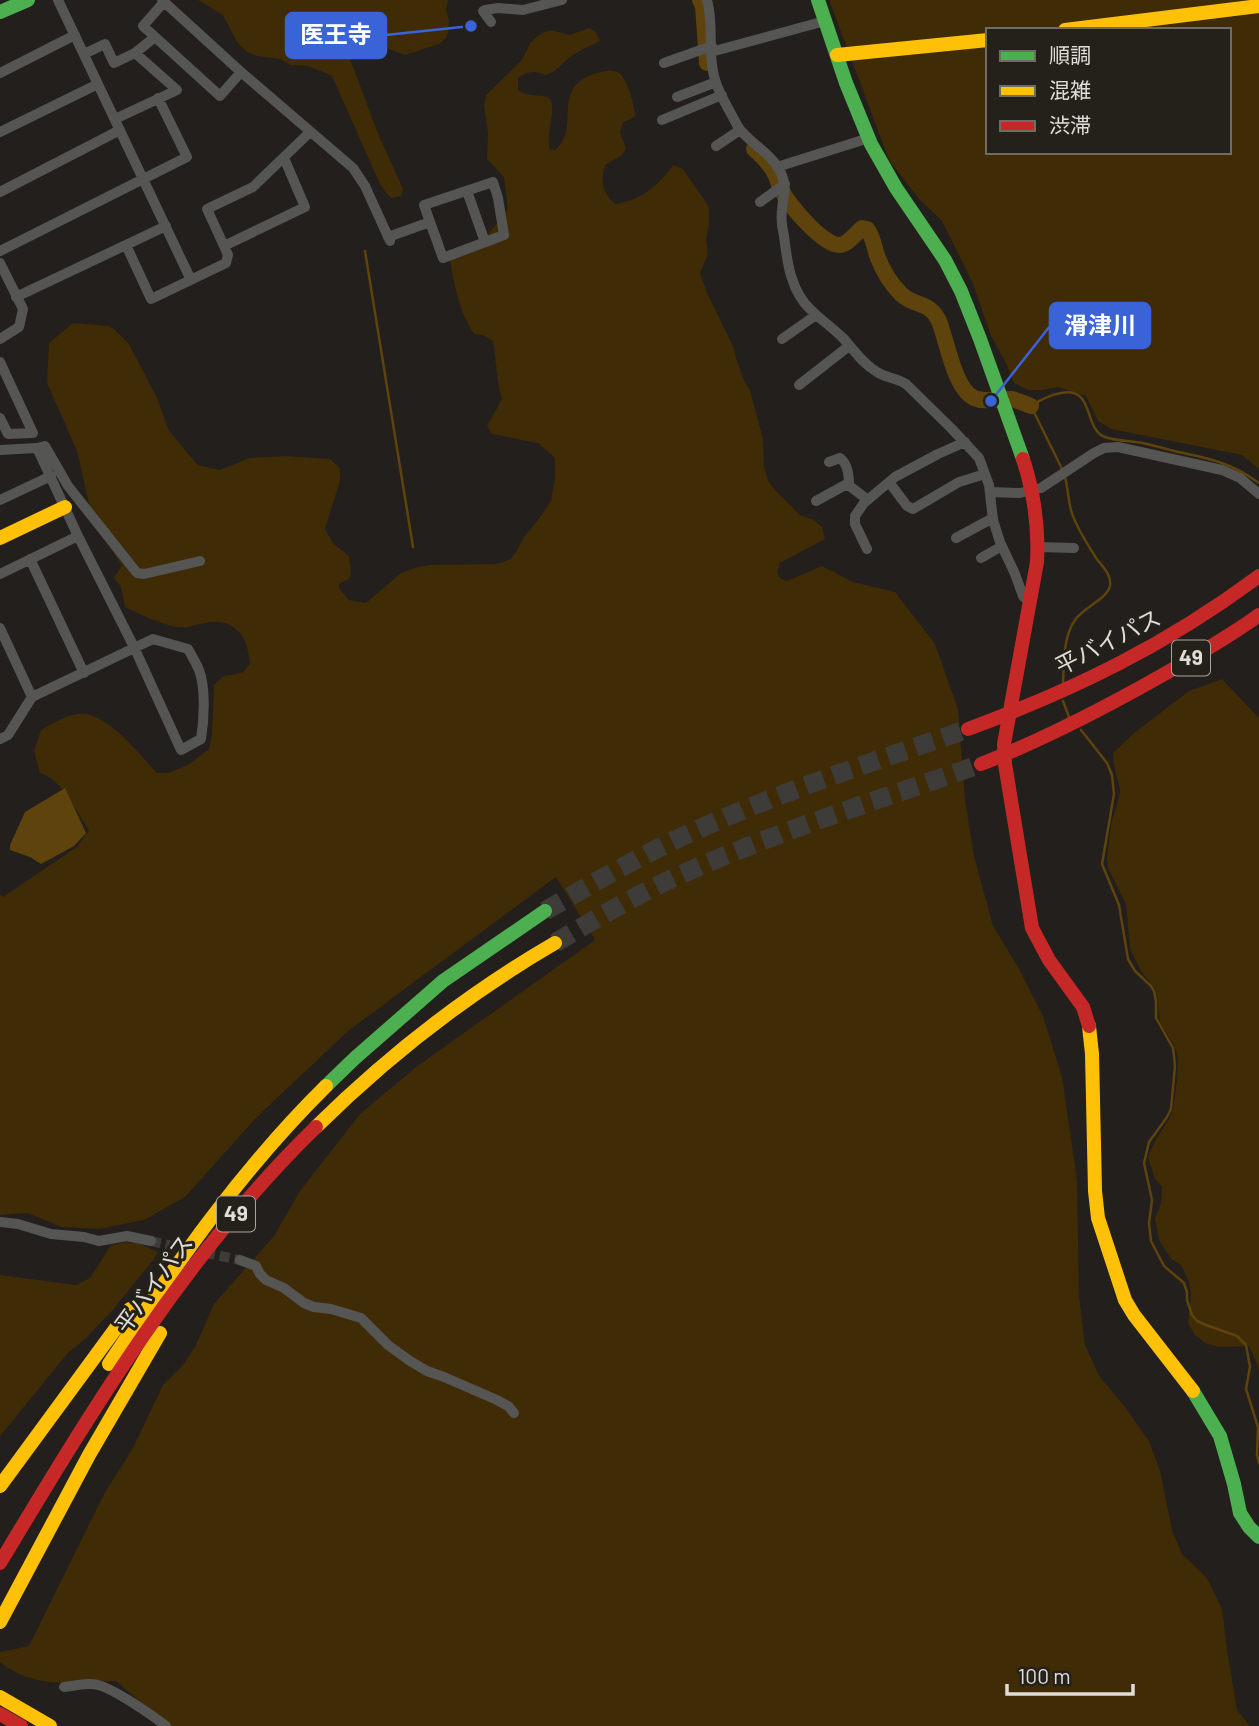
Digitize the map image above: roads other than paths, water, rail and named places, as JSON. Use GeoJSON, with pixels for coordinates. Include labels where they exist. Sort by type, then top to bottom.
{"type":"FeatureCollection","features":[{"type":"Feature","properties":{"kind":"main road"},"geometry":{"type":"LineString","coordinates":[[0,12],[28,0]]}},
{"type":"Feature","properties":{"kind":"main road"},"geometry":{"type":"LineString","coordinates":[[818,0],[857,113],[869,138],[899,195],[924,227],[954,276],[978,331],[1032,490],[1039,547],[1004,744],[1032,928],[1049,960],[1083,1007],[1089,1022],[1098,1218],[1125,1300],[1190,1386],[1220,1436],[1240,1513],[1259,1537]]}},
{"type":"Feature","properties":{"kind":"main road"},"geometry":{"type":"LineString","coordinates":[[1081,28],[1259,6]]}},
{"type":"Feature","properties":{"kind":"main road"},"geometry":{"type":"LineString","coordinates":[[837,55],[986,40]]}},
{"type":"Feature","properties":{"kind":"main road"},"geometry":{"type":"LineString","coordinates":[[0,538],[65,507]]}},
{"type":"Feature","properties":{"kind":"main road","name":"平バイパス"},"geometry":{"type":"LineString","coordinates":[[968,729],[1056,694],[1118,664],[1184,629],[1259,576]]}},
{"type":"Feature","properties":{"kind":"main road","name":"49"},"geometry":{"type":"LineString","coordinates":[[984,762],[1123,699],[1259,615]]}},
{"type":"Feature","properties":{"kind":"main road","name":"平バイパス"},"geometry":{"type":"LineString","coordinates":[[0,1540],[118,1349],[166,1278],[263,1152],[355,1058],[443,981],[545,911]]}},
{"type":"Feature","properties":{"kind":"main road","name":"平バイパス"},"geometry":{"type":"LineString","coordinates":[[0,1563],[131,1355],[174,1293],[283,1161],[348,1096],[436,1022],[492,981],[555,943]]}},
{"type":"Feature","properties":{"kind":"main road"},"geometry":{"type":"LineString","coordinates":[[0,1486],[144,1290],[220,1193],[267,1140],[355,1058]]}},
{"type":"Feature","properties":{"kind":"main road"},"geometry":{"type":"LineString","coordinates":[[0,1622],[96,1443],[152,1346],[202,1270],[283,1161]]}},
{"type":"Feature","properties":{"kind":"main road"},"geometry":{"type":"LineString","coordinates":[[0,1697],[50,1726]]}},
{"type":"Feature","properties":{"kind":"main road"},"geometry":{"type":"LineString","coordinates":[[0,1714],[21,1726]]}},
{"type":"Feature","properties":{"kind":"street"},"geometry":{"type":"LineString","coordinates":[[58,0],[191,280]]}},
{"type":"Feature","properties":{"kind":"street"},"geometry":{"type":"LineString","coordinates":[[491,22],[483,11],[498,8],[523,10],[562,0]]}},
{"type":"Feature","properties":{"kind":"street"},"geometry":{"type":"LineString","coordinates":[[707,0],[712,24],[712,68],[716,82],[740,130],[765,152],[777,167],[785,184],[781,211],[787,258],[802,300],[875,372],[906,384],[977,455],[990,492],[993,518],[1002,546],[1023,596],[1030,603]]}},
{"type":"Feature","properties":{"kind":"street"},"geometry":{"type":"LineString","coordinates":[[241,72],[220,96],[143,26],[163,1],[353,168],[389,239],[430,222]]}},
{"type":"Feature","properties":{"kind":"street"},"geometry":{"type":"LineString","coordinates":[[664,63],[825,21]]}},
{"type":"Feature","properties":{"kind":"street"},"geometry":{"type":"LineString","coordinates":[[0,73],[75,35]]}},
{"type":"Feature","properties":{"kind":"street"},"geometry":{"type":"LineString","coordinates":[[84,54],[105,44],[114,63],[135,53],[155,37]]}},
{"type":"Feature","properties":{"kind":"street"},"geometry":{"type":"LineString","coordinates":[[115,119],[177,90],[135,53]]}},
{"type":"Feature","properties":{"kind":"street"},"geometry":{"type":"LineString","coordinates":[[677,97],[716,82]]}},
{"type":"Feature","properties":{"kind":"street"},"geometry":{"type":"LineString","coordinates":[[0,132],[98,84]]}},
{"type":"Feature","properties":{"kind":"street"},"geometry":{"type":"LineString","coordinates":[[662,120],[722,95]]}},
{"type":"Feature","properties":{"kind":"street"},"geometry":{"type":"LineString","coordinates":[[0,251],[187,157],[158,99]]}},
{"type":"Feature","properties":{"kind":"street"},"geometry":{"type":"LineString","coordinates":[[0,192],[120,130]]}},
{"type":"Feature","properties":{"kind":"street"},"geometry":{"type":"LineString","coordinates":[[716,146],[740,130]]}},
{"type":"Feature","properties":{"kind":"street"},"geometry":{"type":"LineString","coordinates":[[127,245],[151,299],[226,263],[228,255],[207,209],[253,187],[310,132]]}},
{"type":"Feature","properties":{"kind":"street"},"geometry":{"type":"LineString","coordinates":[[777,167],[869,138]]}},
{"type":"Feature","properties":{"kind":"street"},"geometry":{"type":"LineString","coordinates":[[224,246],[305,207],[284,158]]}},
{"type":"Feature","properties":{"kind":"street"},"geometry":{"type":"LineString","coordinates":[[493,182],[503,236],[443,258],[430,222],[424,205],[493,182]]}},
{"type":"Feature","properties":{"kind":"street"},"geometry":{"type":"LineString","coordinates":[[760,202],[785,184]]}},
{"type":"Feature","properties":{"kind":"street"},"geometry":{"type":"LineString","coordinates":[[467,191],[485,242]]}},
{"type":"Feature","properties":{"kind":"street"},"geometry":{"type":"LineString","coordinates":[[771,226],[782,219]]}},
{"type":"Feature","properties":{"kind":"street"},"geometry":{"type":"LineString","coordinates":[[16,297],[166,226]]}},
{"type":"Feature","properties":{"kind":"street"},"geometry":{"type":"LineString","coordinates":[[0,263],[23,309],[19,327],[0,339]]}},
{"type":"Feature","properties":{"kind":"street"},"geometry":{"type":"LineString","coordinates":[[782,338],[816,315]]}},
{"type":"Feature","properties":{"kind":"street"},"geometry":{"type":"LineString","coordinates":[[799,385],[849,346]]}},
{"type":"Feature","properties":{"kind":"street"},"geometry":{"type":"LineString","coordinates":[[0,362],[5,387],[33,433],[8,434],[0,418]]}},
{"type":"Feature","properties":{"kind":"street"},"geometry":{"type":"LineString","coordinates":[[867,549],[854,520],[867,500],[916,465],[965,442]]}},
{"type":"Feature","properties":{"kind":"street"},"geometry":{"type":"LineString","coordinates":[[0,450],[45,446],[68,486],[138,573],[144,574],[200,561]]}},
{"type":"Feature","properties":{"kind":"street"},"geometry":{"type":"LineString","coordinates":[[990,492],[1012,494],[1047,485],[1104,448],[1118,447],[1222,470],[1240,478],[1259,494]]}},
{"type":"Feature","properties":{"kind":"street"},"geometry":{"type":"LineString","coordinates":[[0,739],[8,735],[32,697],[134,647],[153,639],[188,649],[200,671],[204,726],[201,740],[181,750],[134,647],[37,448]]}},
{"type":"Feature","properties":{"kind":"street"},"geometry":{"type":"LineString","coordinates":[[830,463],[840,458],[845,462],[849,485]]}},
{"type":"Feature","properties":{"kind":"street"},"geometry":{"type":"LineString","coordinates":[[889,482],[907,506],[913,509],[959,482],[985,474]]}},
{"type":"Feature","properties":{"kind":"street"},"geometry":{"type":"LineString","coordinates":[[0,500],[51,476]]}},
{"type":"Feature","properties":{"kind":"street"},"geometry":{"type":"LineString","coordinates":[[816,502],[844,485],[849,485],[867,500]]}},
{"type":"Feature","properties":{"kind":"street"},"geometry":{"type":"LineString","coordinates":[[956,538],[993,518]]}},
{"type":"Feature","properties":{"kind":"street"},"geometry":{"type":"LineString","coordinates":[[0,574],[78,536]]}},
{"type":"Feature","properties":{"kind":"street"},"geometry":{"type":"LineString","coordinates":[[981,558],[1002,546]]}},
{"type":"Feature","properties":{"kind":"street"},"geometry":{"type":"LineString","coordinates":[[1039,547],[1074,548]]}},
{"type":"Feature","properties":{"kind":"street"},"geometry":{"type":"LineString","coordinates":[[30,559],[84,673]]}},
{"type":"Feature","properties":{"kind":"street"},"geometry":{"type":"LineString","coordinates":[[0,628],[32,697]]}},
{"type":"Feature","properties":{"kind":"street"},"geometry":{"type":"LineString","coordinates":[[0,1222],[18,1224],[51,1234],[99,1241],[127,1236],[151,1241]]}},
{"type":"Feature","properties":{"kind":"street"},"geometry":{"type":"LineString","coordinates":[[240,1260],[256,1266],[266,1280],[285,1288],[310,1306],[361,1318],[388,1345],[410,1361],[427,1371],[497,1400],[514,1413]]}},
{"type":"Feature","properties":{"kind":"street"},"geometry":{"type":"LineString","coordinates":[[64,1687],[93,1684],[105,1687],[166,1726]]}},
{"type":"Feature","properties":{"kind":"waterway"},"geometry":{"type":"LineString","coordinates":[[700,0],[703,6],[707,63]]}},
{"type":"Feature","properties":{"kind":"waterway"},"geometry":{"type":"LineString","coordinates":[[754,149],[771,167],[791,204],[825,239],[840,245],[849,241],[862,228],[867,229],[880,263],[894,286],[906,298],[931,310],[939,321],[956,375],[967,393],[974,398],[1011,399],[1031,406]]}},
{"type":"Feature","properties":{"kind":"waterway"},"geometry":{"type":"LineString","coordinates":[[365,251],[413,547]]}},
{"type":"Feature","properties":{"kind":"waterway"},"geometry":{"type":"LineString","coordinates":[[1063,471],[1031,406],[1053,395],[1072,393],[1084,402],[1098,433],[1105,437],[1208,459],[1228,465],[1259,483]]}},
{"type":"Feature","properties":{"kind":"waterway"},"geometry":{"type":"LineString","coordinates":[[1063,684],[1065,650],[1071,627],[1110,586],[1110,578],[1075,522],[1065,477]]}},
{"type":"Feature","properties":{"kind":"waterway"},"geometry":{"type":"LineString","coordinates":[[1063,701],[1069,717]]}},
{"type":"Feature","properties":{"kind":"waterway"},"geometry":{"type":"LineString","coordinates":[[1081,730],[1107,763],[1112,775],[1114,794],[1102,864],[1119,905],[1128,959],[1135,971],[1154,991],[1156,1018],[1173,1048],[1175,1066],[1171,1109],[1149,1142],[1144,1163],[1152,1200],[1149,1223],[1151,1241],[1164,1266],[1184,1283],[1192,1315],[1197,1321],[1237,1336],[1246,1345],[1250,1367],[1246,1389],[1258,1427],[1259,1463]]}},
{"type":"Feature","properties":{"kind":"tunnel"},"geometry":{"type":"LineString","coordinates":[[545,911],[643,856],[712,823],[821,780],[968,729]]}},
{"type":"Feature","properties":{"kind":"tunnel"},"geometry":{"type":"LineString","coordinates":[[555,943],[639,895],[705,864],[822,819],[981,764]]}},
{"type":"Feature","properties":{"kind":"tunnel"},"geometry":{"type":"LineString","coordinates":[[151,1241],[189,1250]]}},
{"type":"Feature","properties":{"kind":"tunnel"},"geometry":{"type":"LineString","coordinates":[[205,1253],[240,1260]]}},
{"type":"Feature","properties":{"kind":"place","name":"医王寺"},"geometry":{"type":"Point","coordinates":[471,26]}},
{"type":"Feature","properties":{"kind":"place","name":"滑津川"},"geometry":{"type":"Point","coordinates":[991,401]}}]}
